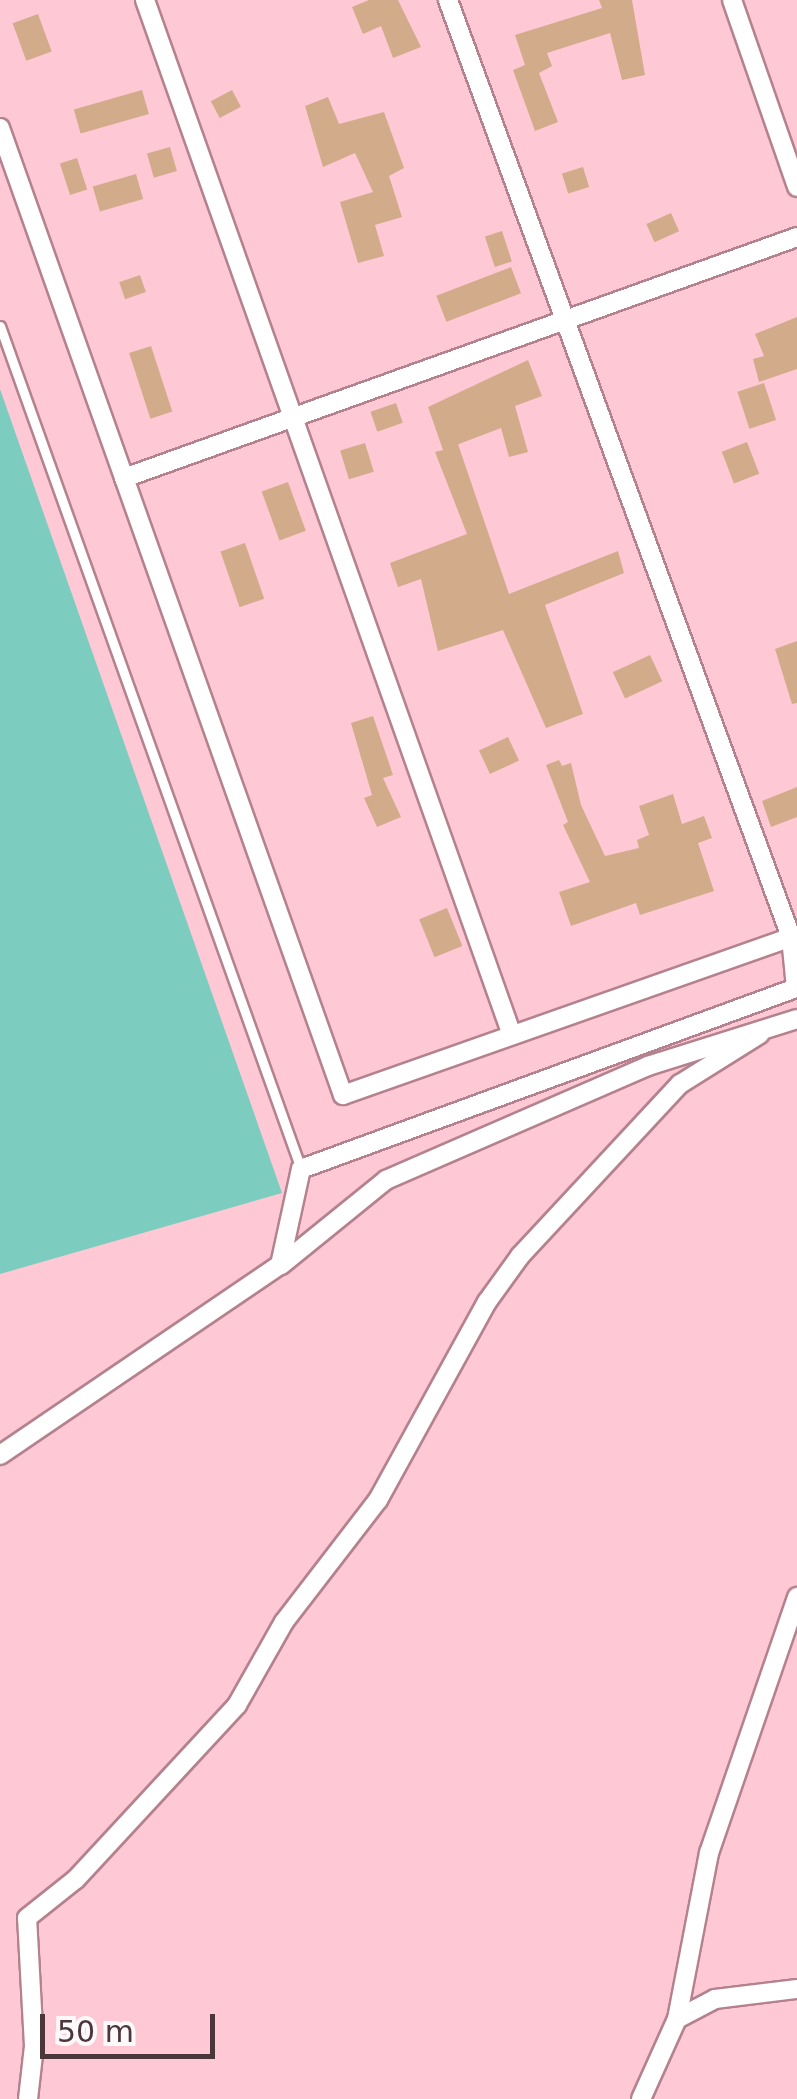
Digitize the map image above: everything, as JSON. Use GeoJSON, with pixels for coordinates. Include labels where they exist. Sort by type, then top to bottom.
{"type":"FeatureCollection","features":[{"type":"Feature","properties":{"kind":"street"},"geometry":{"type":"LineString","coordinates":[[145,0],[298,416],[512,1035]]}},
{"type":"Feature","properties":{"kind":"street"},"geometry":{"type":"LineString","coordinates":[[280,1266],[301,1169],[796,988],[794,936],[563,321],[448,0]]}},
{"type":"Feature","properties":{"kind":"street"},"geometry":{"type":"LineString","coordinates":[[732,0],[797,187]]}},
{"type":"Feature","properties":{"kind":"street"},"geometry":{"type":"LineString","coordinates":[[0,128],[342,1095],[794,936]]}},
{"type":"Feature","properties":{"kind":"street"},"geometry":{"type":"LineString","coordinates":[[124,478],[797,238]]}},
{"type":"Feature","properties":{"kind":"street"},"geometry":{"type":"LineString","coordinates":[[0,1455],[280,1266],[386,1180],[648,1066],[760,1034],[797,1019]]}},
{"type":"Feature","properties":{"kind":"street"},"geometry":{"type":"LineString","coordinates":[[28,2099],[34,2046],[27,1918],[76,1880],[237,1705],[284,1622],[378,1500],[487,1302],[520,1256],[680,1084],[760,1034]]}},
{"type":"Feature","properties":{"kind":"street"},"geometry":{"type":"LineString","coordinates":[[641,2099],[677,2019],[709,1852],[797,1597]]}},
{"type":"Feature","properties":{"kind":"street"},"geometry":{"type":"LineString","coordinates":[[677,2019],[714,1998],[797,1988]]}},
{"type":"Feature","properties":{"kind":"lane"},"geometry":{"type":"LineString","coordinates":[[0,326],[301,1169]]}},
{"type":"Feature","properties":{"kind":"shaded area"},"geometry":{"type":"Polygon","coordinates":[[[0,389],[282,1193],[0,1274],[0,389]]]}},
{"type":"Feature","properties":{"kind":"building"},"geometry":{"type":"Polygon","coordinates":[[[369,0],[398,0],[421,47],[393,58],[381,26],[363,34],[352,7],[369,0]]]}},
{"type":"Feature","properties":{"kind":"building"},"geometry":{"type":"Polygon","coordinates":[[[599,0],[632,0],[645,75],[622,80],[610,33],[547,53],[552,66],[539,73],[558,122],[535,131],[513,70],[525,65],[515,35],[602,8],[599,0]]]}},
{"type":"Feature","properties":{"kind":"building"},"geometry":{"type":"Polygon","coordinates":[[[38,14],[52,52],[26,61],[13,23],[38,14]]]}},
{"type":"Feature","properties":{"kind":"building"},"geometry":{"type":"Polygon","coordinates":[[[142,90],[149,114],[81,134],[74,110],[142,90]]]}},
{"type":"Feature","properties":{"kind":"building"},"geometry":{"type":"Polygon","coordinates":[[[232,90],[241,107],[220,118],[211,101],[232,90]]]}},
{"type":"Feature","properties":{"kind":"building"},"geometry":{"type":"Polygon","coordinates":[[[328,97],[339,124],[384,112],[404,168],[389,176],[402,217],[375,225],[384,256],[358,263],[340,202],[373,192],[355,153],[323,167],[305,106],[328,97]]]}},
{"type":"Feature","properties":{"kind":"building"},"geometry":{"type":"Polygon","coordinates":[[[170,147],[177,171],[154,178],[147,154],[170,147]]]}},
{"type":"Feature","properties":{"kind":"building"},"geometry":{"type":"Polygon","coordinates":[[[77,158],[87,189],[70,195],[60,164],[77,158]]]}},
{"type":"Feature","properties":{"kind":"building"},"geometry":{"type":"Polygon","coordinates":[[[583,167],[589,187],[568,194],[562,173],[583,167]]]}},
{"type":"Feature","properties":{"kind":"building"},"geometry":{"type":"Polygon","coordinates":[[[136,174],[143,199],[100,211],[93,186],[136,174]]]}},
{"type":"Feature","properties":{"kind":"building"},"geometry":{"type":"Polygon","coordinates":[[[671,213],[679,231],[654,242],[646,224],[671,213]]]}},
{"type":"Feature","properties":{"kind":"building"},"geometry":{"type":"Polygon","coordinates":[[[502,231],[512,261],[495,267],[485,237],[502,231]]]}},
{"type":"Feature","properties":{"kind":"building"},"geometry":{"type":"Polygon","coordinates":[[[511,267],[521,293],[446,322],[436,296],[511,267]]]}},
{"type":"Feature","properties":{"kind":"building"},"geometry":{"type":"Polygon","coordinates":[[[140,275],[146,292],[125,299],[119,282],[140,275]]]}},
{"type":"Feature","properties":{"kind":"building"},"geometry":{"type":"Polygon","coordinates":[[[797,317],[797,369],[759,382],[753,359],[764,356],[755,334],[797,317]]]}},
{"type":"Feature","properties":{"kind":"building"},"geometry":{"type":"Polygon","coordinates":[[[151,346],[172,412],[150,419],[129,353],[151,346]]]}},
{"type":"Feature","properties":{"kind":"building"},"geometry":{"type":"Polygon","coordinates":[[[528,360],[542,396],[515,406],[528,452],[509,457],[501,428],[458,444],[509,594],[618,551],[624,573],[545,605],[583,714],[546,728],[503,630],[438,651],[421,579],[398,587],[390,563],[467,534],[435,452],[443,450],[428,407],[528,360]]]}},
{"type":"Feature","properties":{"kind":"building"},"geometry":{"type":"Polygon","coordinates":[[[764,383],[776,420],[749,429],[737,392],[764,383]]]}},
{"type":"Feature","properties":{"kind":"building"},"geometry":{"type":"Polygon","coordinates":[[[396,403],[403,423],[377,432],[370,412],[396,403]]]}},
{"type":"Feature","properties":{"kind":"building"},"geometry":{"type":"Polygon","coordinates":[[[747,442],[759,474],[734,483],[722,452],[747,442]]]}},
{"type":"Feature","properties":{"kind":"building"},"geometry":{"type":"Polygon","coordinates":[[[365,443],[374,472],[349,479],[340,451],[365,443]]]}},
{"type":"Feature","properties":{"kind":"building"},"geometry":{"type":"Polygon","coordinates":[[[288,482],[306,531],[279,540],[262,492],[288,482]]]}},
{"type":"Feature","properties":{"kind":"building"},"geometry":{"type":"Polygon","coordinates":[[[245,543],[264,599],[240,607],[220,551],[245,543]]]}},
{"type":"Feature","properties":{"kind":"building"},"geometry":{"type":"Polygon","coordinates":[[[797,641],[797,703],[792,704],[775,649],[797,641]]]}},
{"type":"Feature","properties":{"kind":"building"},"geometry":{"type":"Polygon","coordinates":[[[650,655],[662,681],[625,699],[613,672],[650,655]]]}},
{"type":"Feature","properties":{"kind":"building"},"geometry":{"type":"Polygon","coordinates":[[[373,716],[393,775],[383,778],[401,817],[377,827],[364,798],[372,795],[351,723],[373,716]]]}},
{"type":"Feature","properties":{"kind":"building"},"geometry":{"type":"Polygon","coordinates":[[[508,737],[519,761],[490,774],[479,751],[508,737]]]}},
{"type":"Feature","properties":{"kind":"building"},"geometry":{"type":"Polygon","coordinates":[[[559,760],[562,766],[571,763],[581,805],[605,856],[639,848],[637,840],[649,835],[639,806],[673,794],[682,824],[704,816],[712,838],[698,843],[714,891],[640,915],[636,903],[571,926],[559,892],[590,882],[563,825],[568,822],[546,765],[559,760]]]}},
{"type":"Feature","properties":{"kind":"building"},"geometry":{"type":"Polygon","coordinates":[[[797,787],[797,817],[771,827],[762,801],[797,787]]]}},
{"type":"Feature","properties":{"kind":"building"},"geometry":{"type":"Polygon","coordinates":[[[447,908],[462,946],[435,957],[419,919],[447,908]]]}}]}
